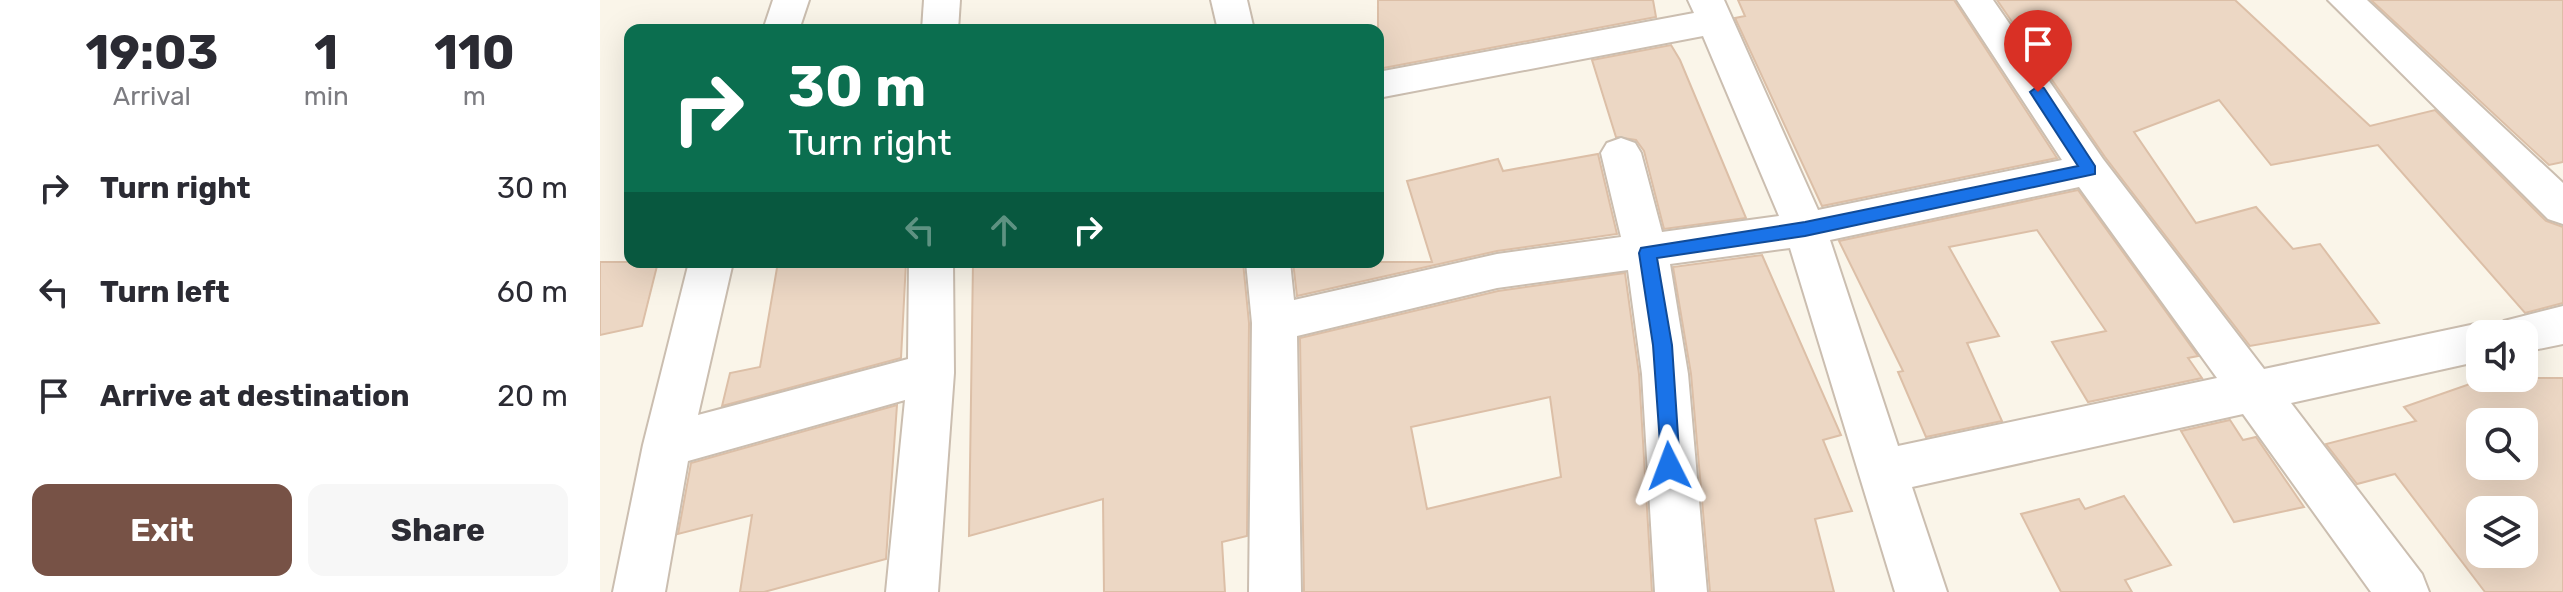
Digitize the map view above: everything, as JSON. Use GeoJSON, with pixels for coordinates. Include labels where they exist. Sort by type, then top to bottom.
{"type":"FeatureCollection","features":[{"type":"Feature","properties":{"kind":"street"},"geometry":{"type":"LineString","coordinates":[[783,24],[791,0]]}},
{"type":"Feature","properties":{"kind":"street"},"geometry":{"type":"LineString","coordinates":[[940,24],[942,0]]}},
{"type":"Feature","properties":{"kind":"street"},"geometry":{"type":"LineString","coordinates":[[1229,0],[1235,24]]}},
{"type":"Feature","properties":{"kind":"street"},"geometry":{"type":"LineString","coordinates":[[1975,0],[2089,170],[2403,592]]}},
{"type":"Feature","properties":{"kind":"street"},"geometry":{"type":"LineString","coordinates":[[2346,0],[2563,208]]}},
{"type":"Feature","properties":{"kind":"street"},"geometry":{"type":"LineString","coordinates":[[1384,84],[1711,11],[1805,229],[1921,592]]}},
{"type":"Feature","properties":{"kind":"street"},"geometry":{"type":"LineString","coordinates":[[1621,153],[1647,253],[1662,345],[1673,526],[1681,592]]}},
{"type":"Feature","properties":{"kind":"street"},"geometry":{"type":"LineString","coordinates":[[1274,323],[1497,271],[1647,253],[1805,229],[2089,170]]}},
{"type":"Feature","properties":{"kind":"street"},"geometry":{"type":"LineString","coordinates":[[639,592],[667,445],[710,268]]}},
{"type":"Feature","properties":{"kind":"street"},"geometry":{"type":"LineString","coordinates":[[912,592],[931,373],[931,268]]}},
{"type":"Feature","properties":{"kind":"street"},"geometry":{"type":"LineString","coordinates":[[1269,268],[1274,323],[1275,592]]}},
{"type":"Feature","properties":{"kind":"street"},"geometry":{"type":"LineString","coordinates":[[2538,330],[2563,325]]}},
{"type":"Feature","properties":{"kind":"street"},"geometry":{"type":"LineString","coordinates":[[1881,472],[2466,345]]}},
{"type":"Feature","properties":{"kind":"street"},"geometry":{"type":"LineString","coordinates":[[667,445],[931,373]]}},
{"type":"Feature","properties":{"kind":"building"},"geometry":{"type":"Polygon","coordinates":[[[1378,0],[1653,0],[1656,17],[1384,68],[1384,24],[1378,24],[1378,0]]]}},
{"type":"Feature","properties":{"kind":"building"},"geometry":{"type":"Polygon","coordinates":[[[1738,0],[1954,0],[2057,158],[1822,206],[1735,18],[1745,16],[1738,0]]]}},
{"type":"Feature","properties":{"kind":"building"},"geometry":{"type":"Polygon","coordinates":[[[1997,0],[2235,0],[2370,126],[2435,110],[2546,221],[2563,227],[2563,303],[2525,313],[2378,145],[2271,165],[2219,100],[2134,132],[2196,223],[2256,207],[2293,249],[2320,244],[2379,323],[2250,346],[2105,157],[1997,0]]]}},
{"type":"Feature","properties":{"kind":"building"},"geometry":{"type":"Polygon","coordinates":[[[2371,0],[2563,0],[2563,162],[2549,165],[2371,0]]]}},
{"type":"Feature","properties":{"kind":"building"},"geometry":{"type":"Polygon","coordinates":[[[1671,45],[1746,218],[1664,229],[1644,151],[1636,140],[1616,137],[1592,60],[1671,45]]]}},
{"type":"Feature","properties":{"kind":"building"},"geometry":{"type":"Polygon","coordinates":[[[1598,154],[1617,234],[1497,251],[1297,296],[1294,268],[1384,268],[1384,262],[1432,262],[1407,181],[1498,159],[1503,171],[1598,154]]]}},
{"type":"Feature","properties":{"kind":"building"},"geometry":{"type":"Polygon","coordinates":[[[2078,190],[2198,356],[2188,358],[2202,378],[2088,402],[2052,342],[2106,331],[2037,230],[1949,247],[1999,336],[1967,343],[2002,421],[1926,437],[1898,372],[1903,371],[1839,241],[2078,190]]]}},
{"type":"Feature","properties":{"kind":"building"},"geometry":{"type":"Polygon","coordinates":[[[1762,255],[1841,435],[1823,440],[1852,511],[1815,519],[1834,592],[1710,592],[1691,374],[1673,267],[1762,255]]]}},
{"type":"Feature","properties":{"kind":"building"},"geometry":{"type":"Polygon","coordinates":[[[600,262],[624,262],[624,268],[656,268],[642,326],[600,335],[600,262]]]}},
{"type":"Feature","properties":{"kind":"building"},"geometry":{"type":"Polygon","coordinates":[[[777,268],[906,268],[901,358],[722,406],[730,373],[760,367],[777,268]]]}},
{"type":"Feature","properties":{"kind":"building"},"geometry":{"type":"Polygon","coordinates":[[[973,268],[1244,268],[1249,323],[1247,536],[1222,542],[1225,592],[1104,592],[1103,499],[969,536],[973,268]]]}},
{"type":"Feature","properties":{"kind":"building"},"geometry":{"type":"Polygon","coordinates":[[[1625,273],[1639,374],[1652,592],[1304,592],[1300,338],[1498,291],[1625,273]],[[1550,397],[1411,427],[1427,509],[1561,477],[1550,397]]]}},
{"type":"Feature","properties":{"kind":"building"},"geometry":{"type":"Polygon","coordinates":[[[2538,378],[2563,378],[2563,592],[2485,592],[2467,568],[2538,568],[2538,496],[2466,496],[2466,567],[2395,474],[2357,484],[2326,444],[2416,421],[2404,407],[2466,385],[2466,392],[2538,392],[2538,378]]]}},
{"type":"Feature","properties":{"kind":"building"},"geometry":{"type":"Polygon","coordinates":[[[897,405],[886,559],[764,592],[740,592],[752,515],[678,534],[691,463],[897,405]]]}},
{"type":"Feature","properties":{"kind":"building"},"geometry":{"type":"Polygon","coordinates":[[[2230,420],[2243,440],[2256,437],[2304,507],[2234,522],[2181,431],[2230,420]]]}},
{"type":"Feature","properties":{"kind":"building"},"geometry":{"type":"Polygon","coordinates":[[[2124,496],[2171,565],[2125,580],[2132,592],[2061,592],[2021,514],[2079,499],[2085,509],[2124,496]]]}},
{"type":"Feature","properties":{"kind":"route"},"geometry":{"type":"LineString","coordinates":[[1669,466],[1662,345],[1647,253],[1805,229],[2089,170],[2038,92]]}}]}
